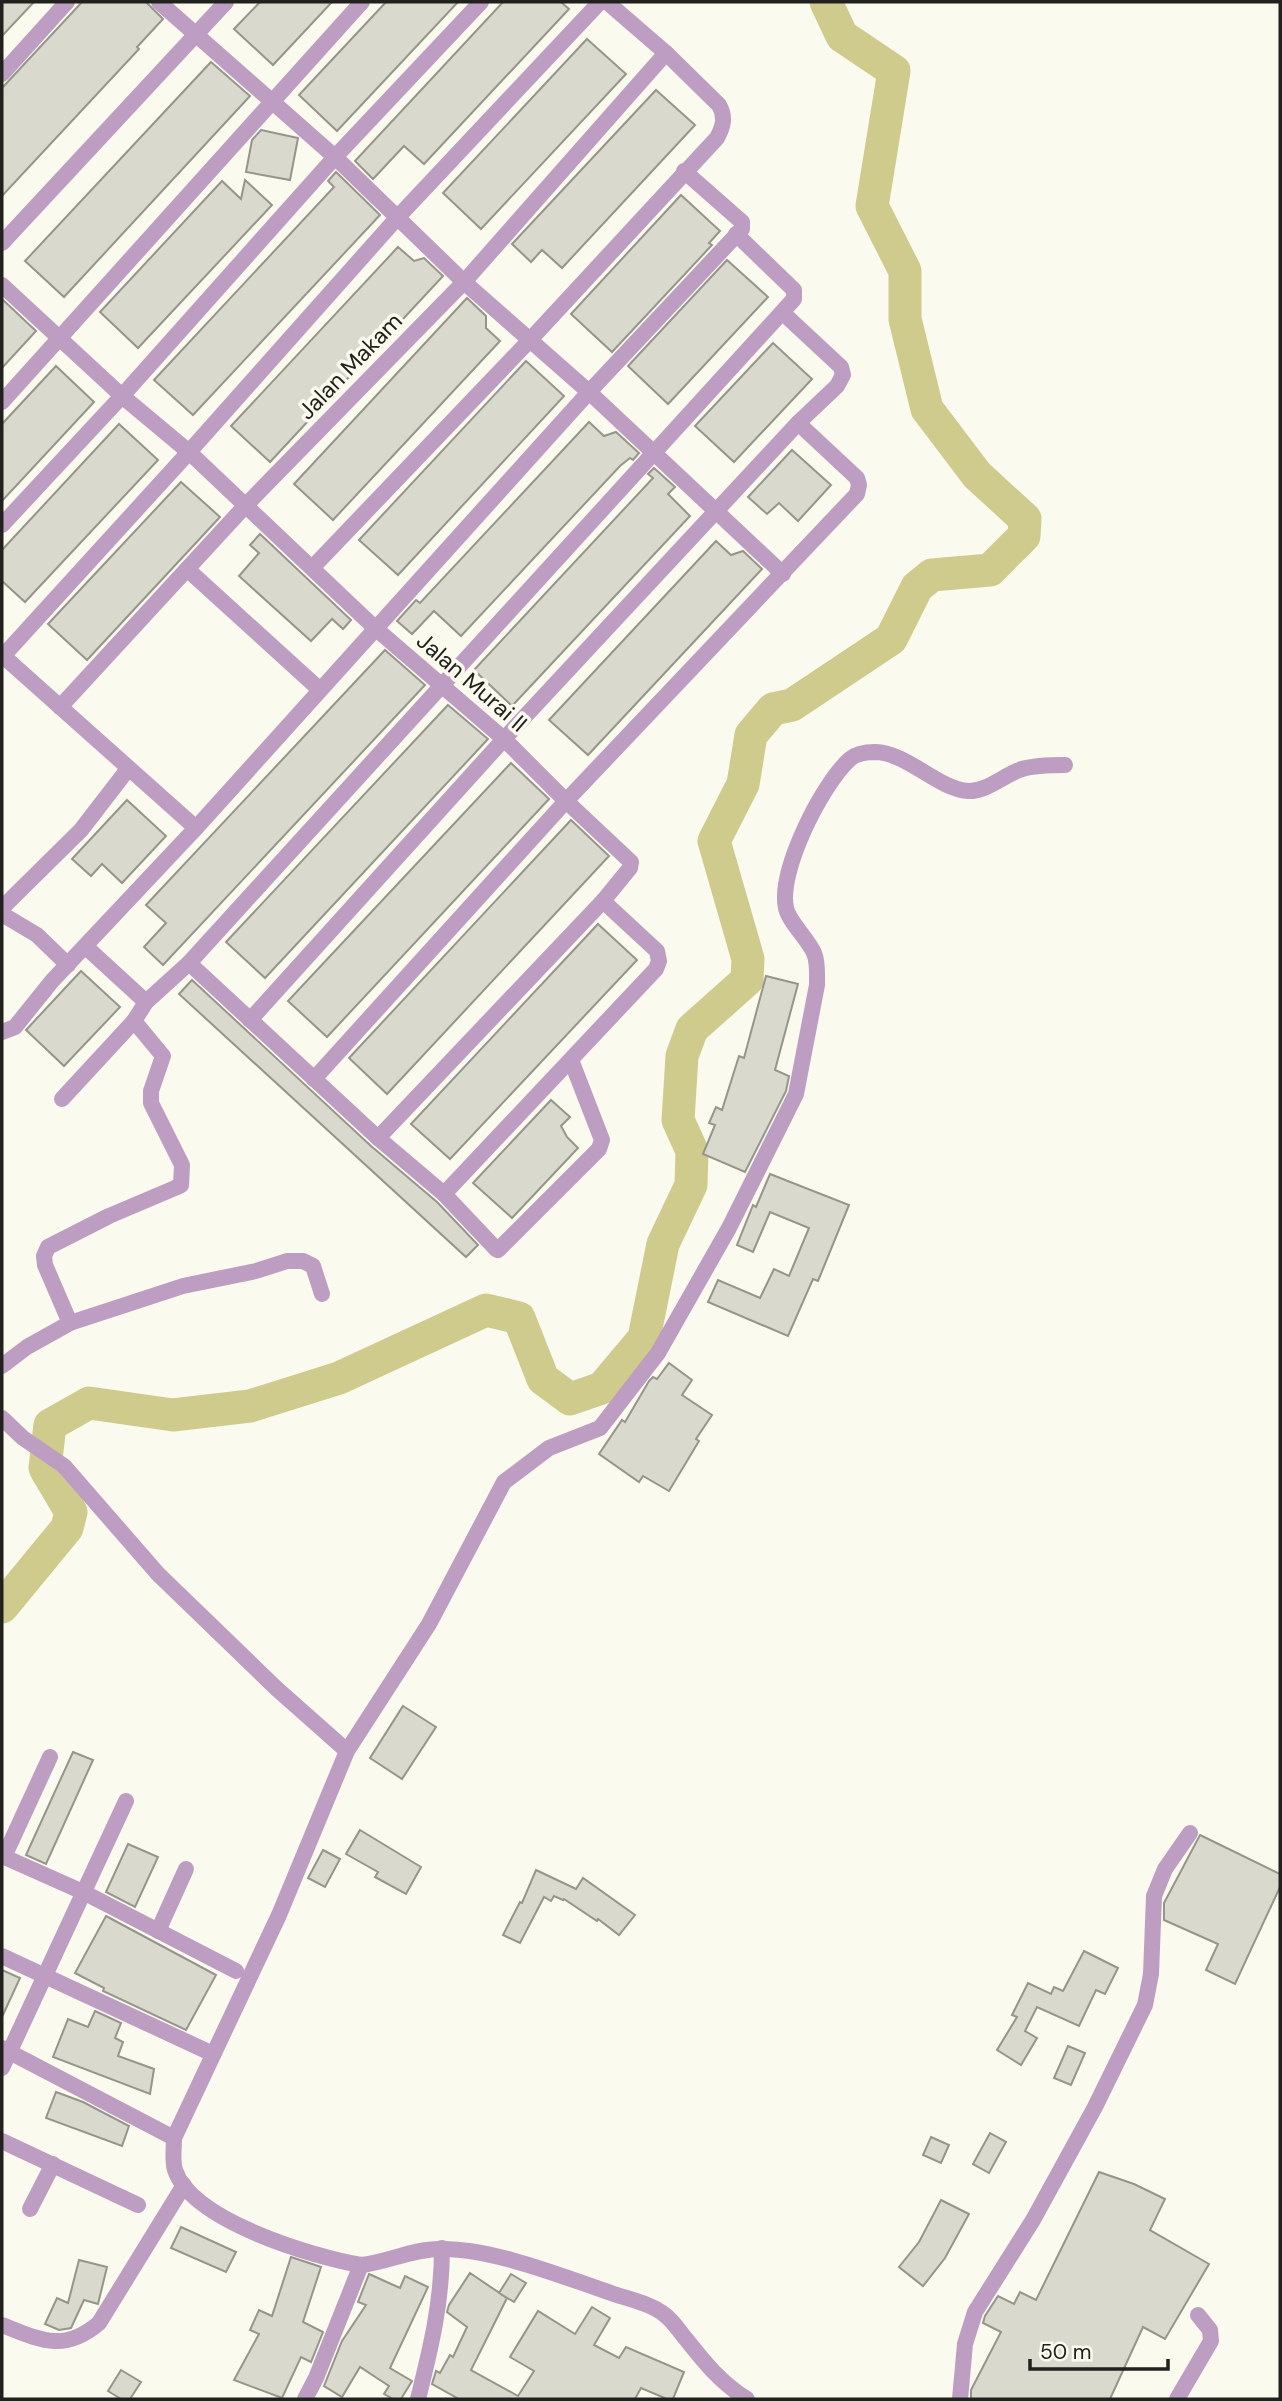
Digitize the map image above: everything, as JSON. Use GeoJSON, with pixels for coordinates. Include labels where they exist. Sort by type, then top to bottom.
{"type":"FeatureCollection","features":[{"type":"Feature","properties":{"kind":"street"},"geometry":{"type":"LineString","coordinates":[[2,74],[68,2]]}},
{"type":"Feature","properties":{"kind":"street"},"geometry":{"type":"LineString","coordinates":[[159,2],[334,158],[464,282],[589,392],[783,574]]}},
{"type":"Feature","properties":{"kind":"street"},"geometry":{"type":"LineString","coordinates":[[2,243],[226,2]]}},
{"type":"Feature","properties":{"kind":"street"},"geometry":{"type":"LineString","coordinates":[[2,402],[362,2]]}},
{"type":"Feature","properties":{"kind":"street"},"geometry":{"type":"LineString","coordinates":[[2,525],[122,396],[334,158],[481,2]]}},
{"type":"Feature","properties":{"kind":"street"},"geometry":{"type":"LineString","coordinates":[[196,828],[3,656],[397,218],[600,2]]}},
{"type":"Feature","properties":{"kind":"street"},"geometry":{"type":"LineString","coordinates":[[313,567],[529,341],[717,138],[723,124],[719,105],[666,53],[607,2]]}},
{"type":"Feature","properties":{"kind":"street","name":"Jalan Makam"},"geometry":{"type":"LineString","coordinates":[[60,707],[246,505],[464,282],[666,53]]}},
{"type":"Feature","properties":{"kind":"street"},"geometry":{"type":"LineString","coordinates":[[2,1032],[15,1027],[52,981],[196,828],[589,392],[742,229],[742,222],[684,171]]}},
{"type":"Feature","properties":{"kind":"street"},"geometry":{"type":"LineString","coordinates":[[62,1098],[134,1020],[146,1002],[189,963],[794,299],[794,289],[736,234]]}},
{"type":"Feature","properties":{"kind":"street","name":"Jalan Murai II"},"geometry":{"type":"LineString","coordinates":[[2,285],[122,396],[189,452],[375,628],[504,739],[631,862],[630,868],[603,901],[377,1138]]}},
{"type":"Feature","properties":{"kind":"street"},"geometry":{"type":"LineString","coordinates":[[250,1020],[715,511],[797,423],[837,386],[843,373],[841,367],[783,313]]}},
{"type":"Feature","properties":{"kind":"street"},"geometry":{"type":"LineString","coordinates":[[314,1079],[566,801],[852,500],[859,488],[857,478],[797,423]]}},
{"type":"Feature","properties":{"kind":"street"},"geometry":{"type":"LineString","coordinates":[[187,569],[319,689]]}},
{"type":"Feature","properties":{"kind":"street"},"geometry":{"type":"LineString","coordinates":[[747,2399],[714,2374],[666,2315],[649,2306],[499,2258],[442,2248],[408,2252],[374,2264],[361,2265],[259,2236],[216,2213],[184,2185],[176,2172],[174,2138],[279,1915],[347,1751],[429,1624],[504,1482],[549,1448],[600,1428],[658,1353],[729,1228],[796,1094],[817,985],[817,967],[815,954],[786,909],[787,876],[801,834],[822,796],[850,759],[867,752],[889,754],[951,785],[970,791],[1023,768],[1065,765]]}},
{"type":"Feature","properties":{"kind":"street"},"geometry":{"type":"LineString","coordinates":[[2,908],[81,830],[128,769]]}},
{"type":"Feature","properties":{"kind":"street"},"geometry":{"type":"LineString","coordinates":[[444,1194],[656,969],[659,961],[657,951],[603,901]]}},
{"type":"Feature","properties":{"kind":"street"},"geometry":{"type":"LineString","coordinates":[[2,914],[37,935],[68,965]]}},
{"type":"Feature","properties":{"kind":"street"},"geometry":{"type":"LineString","coordinates":[[86,947],[146,1002]]}},
{"type":"Feature","properties":{"kind":"street"},"geometry":{"type":"LineString","coordinates":[[189,963],[377,1138],[444,1194],[493,1248],[498,1250],[599,1149],[601,1140],[571,1060]]}},
{"type":"Feature","properties":{"kind":"street"},"geometry":{"type":"LineString","coordinates":[[70,1323],[45,1265],[44,1256],[48,1247],[109,1216],[181,1185],[182,1165],[151,1103],[151,1091],[163,1056],[134,1020]]}},
{"type":"Feature","properties":{"kind":"street"},"geometry":{"type":"LineString","coordinates":[[2,1366],[27,1347],[70,1323],[183,1286],[287,1261],[303,1261],[313,1266],[322,1294]]}},
{"type":"Feature","properties":{"kind":"street"},"geometry":{"type":"LineString","coordinates":[[2,1418],[23,1438],[64,1466],[158,1574],[277,1689],[347,1751]]}},
{"type":"Feature","properties":{"kind":"street"},"geometry":{"type":"LineString","coordinates":[[50,1757],[3,1856],[83,1892],[236,1971]]}},
{"type":"Feature","properties":{"kind":"street"},"geometry":{"type":"LineString","coordinates":[[2,2068],[6,2050],[44,1976],[126,1801]]}},
{"type":"Feature","properties":{"kind":"street"},"geometry":{"type":"LineString","coordinates":[[960,2399],[965,2344],[970,2322],[981,2300],[1033,2220],[1107,2083],[1145,2005],[1151,1975],[1154,1896],[1165,1869],[1190,1833]]}},
{"type":"Feature","properties":{"kind":"street"},"geometry":{"type":"LineString","coordinates":[[158,1931],[186,1868]]}},
{"type":"Feature","properties":{"kind":"street"},"geometry":{"type":"LineString","coordinates":[[2,1956],[214,2054]]}},
{"type":"Feature","properties":{"kind":"street"},"geometry":{"type":"LineString","coordinates":[[6,2050],[174,2138]]}},
{"type":"Feature","properties":{"kind":"street"},"geometry":{"type":"LineString","coordinates":[[2,2141],[138,2206]]}},
{"type":"Feature","properties":{"kind":"street"},"geometry":{"type":"LineString","coordinates":[[30,2209],[53,2164]]}},
{"type":"Feature","properties":{"kind":"street"},"geometry":{"type":"LineString","coordinates":[[2,2326],[42,2341],[75,2340],[88,2333],[99,2323],[184,2185]]}},
{"type":"Feature","properties":{"kind":"street"},"geometry":{"type":"LineString","coordinates":[[418,2399],[436,2325],[442,2277],[442,2248]]}},
{"type":"Feature","properties":{"kind":"street"},"geometry":{"type":"LineString","coordinates":[[304,2399],[316,2378],[361,2265]]}},
{"type":"Feature","properties":{"kind":"street"},"geometry":{"type":"LineString","coordinates":[[1177,2399],[1210,2341],[1210,2330],[1198,2315]]}},
{"type":"Feature","properties":{"kind":"building"},"geometry":{"type":"Polygon","coordinates":[[[2,2],[34,2],[2,36],[2,2]]]}},
{"type":"Feature","properties":{"kind":"building"},"geometry":{"type":"Polygon","coordinates":[[[82,2],[146,2],[163,19],[137,47],[139,49],[2,196],[2,88],[82,2]]]}},
{"type":"Feature","properties":{"kind":"building"},"geometry":{"type":"Polygon","coordinates":[[[260,2],[332,2],[273,65],[234,29],[260,2]]]}},
{"type":"Feature","properties":{"kind":"building"},"geometry":{"type":"Polygon","coordinates":[[[386,2],[458,2],[337,131],[299,95],[386,2]]]}},
{"type":"Feature","properties":{"kind":"building"},"geometry":{"type":"Polygon","coordinates":[[[503,2],[561,2],[569,9],[424,164],[404,146],[373,179],[355,161],[503,2]]]}},
{"type":"Feature","properties":{"kind":"building"},"geometry":{"type":"Polygon","coordinates":[[[587,39],[626,74],[481,229],[443,193],[587,39]]]}},
{"type":"Feature","properties":{"kind":"building"},"geometry":{"type":"Polygon","coordinates":[[[211,62],[250,96],[64,297],[25,261],[211,62]]]}},
{"type":"Feature","properties":{"kind":"building"},"geometry":{"type":"Polygon","coordinates":[[[656,90],[695,125],[562,268],[542,250],[531,262],[512,244],[656,90]]]}},
{"type":"Feature","properties":{"kind":"building"},"geometry":{"type":"Polygon","coordinates":[[[261,130],[298,138],[290,180],[246,172],[252,140],[261,130]]]}},
{"type":"Feature","properties":{"kind":"building"},"geometry":{"type":"Polygon","coordinates":[[[336,172],[380,215],[193,415],[154,380],[334,187],[328,181],[336,172]]]}},
{"type":"Feature","properties":{"kind":"building"},"geometry":{"type":"Polygon","coordinates":[[[245,180],[272,205],[138,348],[100,312],[222,181],[241,199],[245,180]]]}},
{"type":"Feature","properties":{"kind":"building"},"geometry":{"type":"Polygon","coordinates":[[[681,195],[720,231],[709,243],[712,245],[612,352],[571,314],[681,195]]]}},
{"type":"Feature","properties":{"kind":"building"},"geometry":{"type":"Polygon","coordinates":[[[398,247],[414,261],[424,258],[443,276],[270,462],[231,426],[398,247]]]}},
{"type":"Feature","properties":{"kind":"building"},"geometry":{"type":"Polygon","coordinates":[[[727,260],[768,297],[668,404],[628,366],[727,260]]]}},
{"type":"Feature","properties":{"kind":"building"},"geometry":{"type":"Polygon","coordinates":[[[467,298],[486,316],[486,328],[500,341],[333,520],[294,484],[467,298]]]}},
{"type":"Feature","properties":{"kind":"building"},"geometry":{"type":"Polygon","coordinates":[[[2,299],[36,331],[2,368],[2,299]]]}},
{"type":"Feature","properties":{"kind":"building"},"geometry":{"type":"Polygon","coordinates":[[[773,343],[812,379],[734,462],[695,426],[773,343]]]}},
{"type":"Feature","properties":{"kind":"building"},"geometry":{"type":"Polygon","coordinates":[[[526,361],[564,396],[398,575],[359,540],[526,361]]]}},
{"type":"Feature","properties":{"kind":"building"},"geometry":{"type":"Polygon","coordinates":[[[56,366],[94,402],[2,501],[2,424],[56,366]]]}},
{"type":"Feature","properties":{"kind":"building"},"geometry":{"type":"Polygon","coordinates":[[[589,422],[604,436],[616,432],[639,453],[633,460],[630,458],[620,466],[461,636],[434,611],[412,634],[397,621],[416,600],[420,603],[589,422]]]}},
{"type":"Feature","properties":{"kind":"building"},"geometry":{"type":"Polygon","coordinates":[[[119,424],[158,460],[25,602],[2,581],[2,550],[119,424]]]}},
{"type":"Feature","properties":{"kind":"building"},"geometry":{"type":"Polygon","coordinates":[[[792,450],[831,485],[798,521],[779,503],[767,514],[748,497],[792,450]]]}},
{"type":"Feature","properties":{"kind":"building"},"geometry":{"type":"Polygon","coordinates":[[[654,468],[675,487],[668,494],[690,516],[512,706],[474,670],[653,478],[648,474],[654,468]]]}},
{"type":"Feature","properties":{"kind":"building"},"geometry":{"type":"Polygon","coordinates":[[[181,482],[220,517],[87,660],[48,624],[181,482]]]}},
{"type":"Feature","properties":{"kind":"building"},"geometry":{"type":"Polygon","coordinates":[[[260,534],[351,620],[343,629],[332,619],[311,641],[239,576],[259,553],[250,545],[260,534]]]}},
{"type":"Feature","properties":{"kind":"building"},"geometry":{"type":"Polygon","coordinates":[[[716,541],[731,555],[743,551],[762,569],[588,755],[549,720],[716,541]]]}},
{"type":"Feature","properties":{"kind":"building"},"geometry":{"type":"Polygon","coordinates":[[[385,650],[425,685],[163,965],[144,947],[166,923],[146,905],[385,650]]]}},
{"type":"Feature","properties":{"kind":"building"},"geometry":{"type":"Polygon","coordinates":[[[448,705],[488,739],[265,978],[226,942],[448,705]]]}},
{"type":"Feature","properties":{"kind":"building"},"geometry":{"type":"Polygon","coordinates":[[[511,763],[549,799],[327,1037],[288,1001],[511,763]]]}},
{"type":"Feature","properties":{"kind":"building"},"geometry":{"type":"Polygon","coordinates":[[[127,800],[166,836],[122,883],[102,864],[91,876],[72,859],[127,800]]]}},
{"type":"Feature","properties":{"kind":"building"},"geometry":{"type":"Polygon","coordinates":[[[571,820],[609,856],[387,1094],[349,1058],[571,820]]]}},
{"type":"Feature","properties":{"kind":"building"},"geometry":{"type":"Polygon","coordinates":[[[598,924],[637,960],[450,1159],[411,1124],[598,924]]]}},
{"type":"Feature","properties":{"kind":"building"},"geometry":{"type":"Polygon","coordinates":[[[81,971],[120,1007],[64,1066],[26,1030],[81,971]]]}},
{"type":"Feature","properties":{"kind":"building"},"geometry":{"type":"Polygon","coordinates":[[[766,976],[798,984],[775,1070],[789,1076],[786,1091],[745,1172],[703,1154],[715,1125],[709,1123],[716,1107],[722,1110],[739,1056],[744,1058],[766,976]]]}},
{"type":"Feature","properties":{"kind":"building"},"geometry":{"type":"Polygon","coordinates":[[[192,980],[371,1146],[437,1202],[478,1245],[466,1257],[179,994],[192,980]]]}},
{"type":"Feature","properties":{"kind":"building"},"geometry":{"type":"Polygon","coordinates":[[[551,1100],[570,1117],[561,1126],[578,1148],[512,1218],[473,1183],[551,1100]]]}},
{"type":"Feature","properties":{"kind":"building"},"geometry":{"type":"Polygon","coordinates":[[[770,1174],[849,1205],[818,1281],[813,1279],[788,1336],[708,1302],[718,1280],[760,1298],[774,1269],[789,1276],[809,1228],[770,1212],[753,1252],[737,1245],[753,1205],[756,1207],[770,1174]]]}},
{"type":"Feature","properties":{"kind":"building"},"geometry":{"type":"Polygon","coordinates":[[[669,1363],[692,1380],[682,1395],[712,1415],[696,1439],[699,1441],[669,1491],[643,1476],[639,1482],[599,1454],[622,1420],[625,1422],[649,1381],[653,1377],[657,1379],[669,1363]]]}},
{"type":"Feature","properties":{"kind":"building"},"geometry":{"type":"Polygon","coordinates":[[[403,1706],[436,1727],[402,1779],[370,1758],[403,1706]]]}},
{"type":"Feature","properties":{"kind":"building"},"geometry":{"type":"Polygon","coordinates":[[[73,1752],[93,1760],[46,1864],[26,1855],[73,1752]]]}},
{"type":"Feature","properties":{"kind":"building"},"geometry":{"type":"Polygon","coordinates":[[[360,1830],[421,1867],[406,1894],[375,1877],[378,1872],[346,1854],[360,1830]]]}},
{"type":"Feature","properties":{"kind":"building"},"geometry":{"type":"Polygon","coordinates":[[[1200,1835],[1280,1874],[1280,1887],[1235,1984],[1206,1970],[1218,1944],[1164,1920],[1164,1903],[1200,1835]]]}},
{"type":"Feature","properties":{"kind":"building"},"geometry":{"type":"Polygon","coordinates":[[[128,1844],[158,1857],[135,1907],[106,1892],[128,1844]]]}},
{"type":"Feature","properties":{"kind":"building"},"geometry":{"type":"Polygon","coordinates":[[[323,1850],[340,1859],[325,1887],[308,1878],[323,1850]]]}},
{"type":"Feature","properties":{"kind":"building"},"geometry":{"type":"Polygon","coordinates":[[[536,1870],[576,1889],[583,1878],[635,1915],[619,1935],[564,1899],[554,1896],[551,1901],[544,1897],[520,1943],[503,1935],[520,1902],[522,1903],[536,1870]]]}},
{"type":"Feature","properties":{"kind":"building"},"geometry":{"type":"Polygon","coordinates":[[[106,1916],[216,1975],[186,2030],[103,1991],[104,1988],[75,1973],[106,1916]]]}},
{"type":"Feature","properties":{"kind":"building"},"geometry":{"type":"Polygon","coordinates":[[[1084,1951],[1118,1968],[1105,1994],[1096,1990],[1079,2026],[1037,2007],[1025,2031],[1037,2038],[1021,2065],[997,2050],[1017,2017],[1012,2015],[1028,1983],[1051,1994],[1054,1987],[1063,1991],[1084,1951]]]}},
{"type":"Feature","properties":{"kind":"building"},"geometry":{"type":"Polygon","coordinates":[[[2,1970],[20,1978],[2,2017],[2,1970]]]}},
{"type":"Feature","properties":{"kind":"building"},"geometry":{"type":"Polygon","coordinates":[[[95,2011],[121,2023],[115,2038],[123,2042],[118,2056],[154,2069],[150,2094],[53,2057],[68,2019],[88,2027],[95,2011]]]}},
{"type":"Feature","properties":{"kind":"building"},"geometry":{"type":"Polygon","coordinates":[[[1068,2046],[1085,2053],[1071,2085],[1054,2078],[1068,2046]]]}},
{"type":"Feature","properties":{"kind":"building"},"geometry":{"type":"Polygon","coordinates":[[[56,2092],[83,2102],[129,2126],[122,2146],[46,2118],[56,2092]]]}},
{"type":"Feature","properties":{"kind":"building"},"geometry":{"type":"Polygon","coordinates":[[[990,2133],[1006,2142],[989,2173],[973,2164],[990,2133]]]}},
{"type":"Feature","properties":{"kind":"building"},"geometry":{"type":"Polygon","coordinates":[[[931,2137],[949,2145],[941,2163],[923,2155],[931,2137]]]}},
{"type":"Feature","properties":{"kind":"building"},"geometry":{"type":"Polygon","coordinates":[[[1099,2172],[1134,2184],[1165,2199],[1150,2230],[1209,2264],[1165,2339],[1143,2327],[1110,2399],[971,2399],[971,2390],[1001,2332],[983,2323],[985,2316],[998,2296],[1014,2304],[1020,2292],[1036,2300],[1099,2172]]]}},
{"type":"Feature","properties":{"kind":"building"},"geometry":{"type":"Polygon","coordinates":[[[941,2200],[969,2214],[945,2258],[923,2286],[899,2267],[919,2242],[941,2200]]]}},
{"type":"Feature","properties":{"kind":"building"},"geometry":{"type":"Polygon","coordinates":[[[181,2227],[236,2252],[226,2272],[171,2248],[181,2227]]]}},
{"type":"Feature","properties":{"kind":"building"},"geometry":{"type":"Polygon","coordinates":[[[291,2257],[321,2267],[303,2322],[323,2332],[311,2362],[301,2357],[282,2398],[234,2380],[259,2334],[250,2330],[259,2310],[272,2316],[291,2257]]]}},
{"type":"Feature","properties":{"kind":"building"},"geometry":{"type":"Polygon","coordinates":[[[79,2260],[107,2267],[98,2304],[84,2300],[71,2328],[59,2330],[45,2324],[57,2298],[68,2303],[79,2260]]]}},
{"type":"Feature","properties":{"kind":"building"},"geometry":{"type":"Polygon","coordinates":[[[470,2273],[507,2298],[471,2370],[518,2396],[534,2371],[510,2357],[538,2311],[575,2334],[592,2307],[610,2318],[594,2345],[619,2358],[626,2347],[684,2372],[673,2399],[641,2388],[635,2399],[459,2399],[432,2384],[436,2371],[440,2373],[450,2355],[453,2357],[467,2327],[447,2312],[470,2273]]]}},
{"type":"Feature","properties":{"kind":"building"},"geometry":{"type":"Polygon","coordinates":[[[369,2274],[400,2288],[405,2276],[428,2287],[390,2368],[412,2381],[401,2399],[393,2399],[384,2394],[389,2386],[360,2367],[342,2397],[324,2386],[342,2341],[366,2305],[358,2302],[369,2274]]]}},
{"type":"Feature","properties":{"kind":"building"},"geometry":{"type":"Polygon","coordinates":[[[511,2274],[526,2283],[514,2302],[499,2293],[511,2274]]]}},
{"type":"Feature","properties":{"kind":"building"},"geometry":{"type":"Polygon","coordinates":[[[121,2370],[141,2382],[130,2399],[121,2399],[108,2391],[121,2370]]]}},
{"type":"Feature","properties":{"kind":"waterway"},"geometry":{"type":"LineString","coordinates":[[2,1607],[67,1528],[71,1512],[45,1468],[50,1425],[89,1403],[173,1415],[250,1406],[339,1378],[486,1310],[519,1318],[543,1379],[570,1399],[602,1388],[644,1338],[663,1244],[691,1185],[692,1151],[678,1120],[682,1056],[692,1029],[747,980],[748,959],[714,841],[743,784],[751,735],[773,709],[792,705],[891,639],[917,587],[932,575],[990,570],[1024,536],[1025,519],[977,475],[927,409],[905,319],[905,271],[872,206],[894,71],[842,36],[826,2]]}}]}
